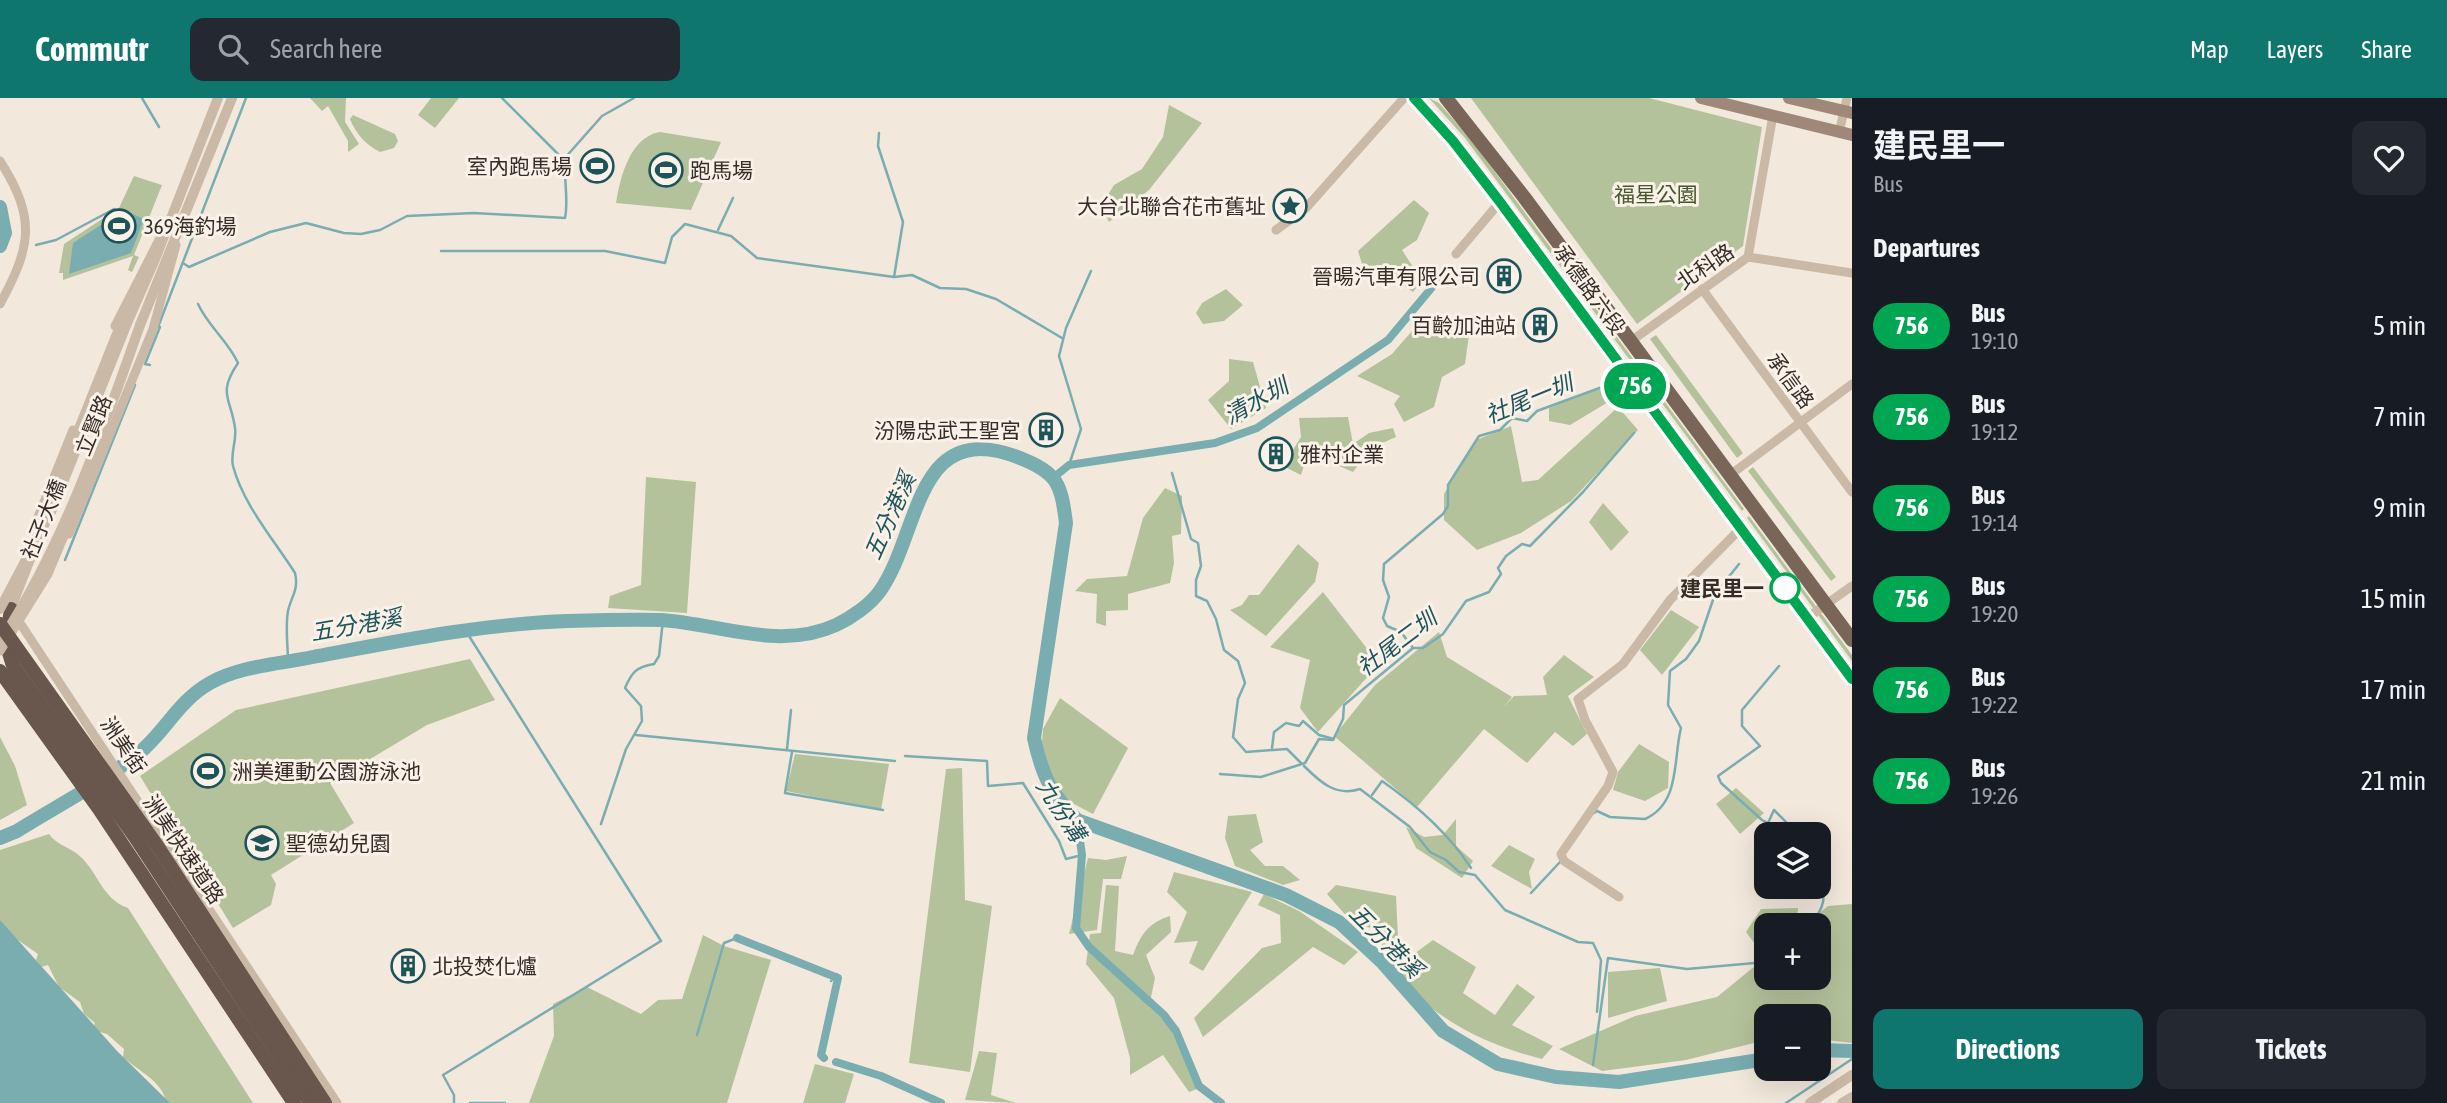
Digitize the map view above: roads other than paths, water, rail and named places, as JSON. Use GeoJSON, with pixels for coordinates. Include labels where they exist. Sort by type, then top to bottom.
{"type":"FeatureCollection","features":[{"type":"Feature","properties":{"kind":"highway"},"geometry":{"type":"LineString","coordinates":[[10,613],[16,662],[27,686],[135,837],[310,1103]]}},
{"type":"Feature","properties":{"kind":"highway","name":"洲美快速道路"},"geometry":{"type":"LineString","coordinates":[[0,624],[156,844],[325,1103]]}},
{"type":"Feature","properties":{"kind":"highway"},"geometry":{"type":"LineString","coordinates":[[0,671],[107,820],[294,1103]]}},
{"type":"Feature","properties":{"kind":"main road","name":"承德路六段"},"geometry":{"type":"LineString","coordinates":[[1414,98],[1453,141],[1500,202],[1852,679]]}},
{"type":"Feature","properties":{"kind":"main road","name":"承德路六段"},"geometry":{"type":"LineString","coordinates":[[1446,98],[1457,104],[1852,640]]}},
{"type":"Feature","properties":{"kind":"main road"},"geometry":{"type":"LineString","coordinates":[[1701,98],[1845,134]]}},
{"type":"Feature","properties":{"kind":"main road"},"geometry":{"type":"LineString","coordinates":[[1789,98],[1848,112]]}},
{"type":"Feature","properties":{"kind":"street","name":"立賢路"},"geometry":{"type":"LineString","coordinates":[[125,321],[144,283],[218,98]]}},
{"type":"Feature","properties":{"kind":"street","name":"立賢路"},"geometry":{"type":"LineString","coordinates":[[140,325],[232,98]]}},
{"type":"Feature","properties":{"kind":"street"},"geometry":{"type":"LineString","coordinates":[[1276,230],[1306,208],[1404,98]]}},
{"type":"Feature","properties":{"kind":"street"},"geometry":{"type":"LineString","coordinates":[[1845,134],[1847,98]]}},
{"type":"Feature","properties":{"kind":"street"},"geometry":{"type":"LineString","coordinates":[[1748,257],[1773,115]]}},
{"type":"Feature","properties":{"kind":"street"},"geometry":{"type":"LineString","coordinates":[[198,146],[211,151]]}},
{"type":"Feature","properties":{"kind":"street"},"geometry":{"type":"LineString","coordinates":[[0,161],[20,197],[26,223],[19,273],[0,304]]}},
{"type":"Feature","properties":{"kind":"street"},"geometry":{"type":"LineString","coordinates":[[1456,254],[1500,202]]}},
{"type":"Feature","properties":{"kind":"street","name":"立賢路"},"geometry":{"type":"LineString","coordinates":[[10,613],[33,552],[36,522],[119,317],[166,228]]}},
{"type":"Feature","properties":{"kind":"street","name":"立賢路"},"geometry":{"type":"LineString","coordinates":[[10,613],[52,564],[67,540],[153,329],[177,234]]}},
{"type":"Feature","properties":{"kind":"street","name":"北科路"},"geometry":{"type":"LineString","coordinates":[[1632,341],[1748,257],[1852,273]]}},
{"type":"Feature","properties":{"kind":"street","name":"承信路"},"geometry":{"type":"LineString","coordinates":[[1702,289],[1852,492]]}},
{"type":"Feature","properties":{"kind":"street"},"geometry":{"type":"LineString","coordinates":[[0,596],[46,510],[125,321]]}},
{"type":"Feature","properties":{"kind":"street","name":"社子大橋"},"geometry":{"type":"LineString","coordinates":[[10,613],[125,321]]}},
{"type":"Feature","properties":{"kind":"street","name":"社子大橋"},"geometry":{"type":"LineString","coordinates":[[0,642],[43,571],[140,325]]}},
{"type":"Feature","properties":{"kind":"street"},"geometry":{"type":"LineString","coordinates":[[0,651],[31,606],[56,556],[104,435],[120,380]]}},
{"type":"Feature","properties":{"kind":"street"},"geometry":{"type":"LineString","coordinates":[[1731,475],[1852,384]]}},
{"type":"Feature","properties":{"kind":"street"},"geometry":{"type":"LineString","coordinates":[[1619,897],[1564,861],[1561,854],[1608,786],[1613,772],[1585,720],[1578,699],[1623,664],[1671,600],[1740,528]]}},
{"type":"Feature","properties":{"kind":"street"},"geometry":{"type":"LineString","coordinates":[[33,552],[41,560],[52,564]]}},
{"type":"Feature","properties":{"kind":"street"},"geometry":{"type":"LineString","coordinates":[[1807,618],[1852,586]]}},
{"type":"Feature","properties":{"kind":"street","name":"洲美街"},"geometry":{"type":"LineString","coordinates":[[0,596],[108,753],[337,1103]]}},
{"type":"Feature","properties":{"kind":"street"},"geometry":{"type":"LineString","coordinates":[[1810,1103],[1852,1075]]}},
{"type":"Feature","properties":{"kind":"street"},"geometry":{"type":"LineString","coordinates":[[1842,1103],[1852,1097]]}},
{"type":"Feature","properties":{"kind":"water"},"geometry":{"type":"Polygon","coordinates":[[[124,210],[144,219],[131,253],[69,274],[73,243],[124,210]]]}},
{"type":"Feature","properties":{"kind":"water"},"geometry":{"type":"Polygon","coordinates":[[[0,920],[117,1051],[170,1103],[0,1103],[0,920]]]}},
{"type":"Feature","properties":{"kind":"waterway"},"geometry":{"type":"LineString","coordinates":[[142,98],[159,127]]}},
{"type":"Feature","properties":{"kind":"waterway"},"geometry":{"type":"LineString","coordinates":[[158,327],[246,98]]}},
{"type":"Feature","properties":{"kind":"waterway"},"geometry":{"type":"LineString","coordinates":[[183,263],[189,267],[270,232],[306,223],[344,233],[361,234],[380,230],[407,216],[474,213],[565,218],[566,162],[502,98]]}},
{"type":"Feature","properties":{"kind":"waterway"},"geometry":{"type":"LineString","coordinates":[[564,159],[602,116],[634,98]]}},
{"type":"Feature","properties":{"kind":"waterway"},"geometry":{"type":"LineString","coordinates":[[879,133],[878,146],[903,222],[894,277],[912,275],[940,288],[966,289],[996,299],[1062,338]]}},
{"type":"Feature","properties":{"kind":"waterway"},"geometry":{"type":"LineString","coordinates":[[718,230],[733,198]]}},
{"type":"Feature","properties":{"kind":"waterway"},"geometry":{"type":"LineString","coordinates":[[0,207],[5,233],[0,246]]}},
{"type":"Feature","properties":{"kind":"waterway"},"geometry":{"type":"LineString","coordinates":[[36,245],[56,240],[114,209]]}},
{"type":"Feature","properties":{"kind":"waterway"},"geometry":{"type":"LineString","coordinates":[[441,251],[605,251],[665,263],[672,237],[685,224],[731,236],[757,258],[894,277]]}},
{"type":"Feature","properties":{"kind":"waterway"},"geometry":{"type":"LineString","coordinates":[[1069,465],[1081,429],[1059,356],[1066,328],[1091,271]]}},
{"type":"Feature","properties":{"kind":"waterway","name":"清水圳"},"geometry":{"type":"LineString","coordinates":[[1053,478],[1069,465],[1215,443],[1257,428],[1388,340],[1439,279]]}},
{"type":"Feature","properties":{"kind":"waterway"},"geometry":{"type":"LineString","coordinates":[[198,304],[238,363],[227,389],[235,428],[232,461],[238,480],[251,508],[295,573],[295,589],[287,617],[288,662]]}},
{"type":"Feature","properties":{"kind":"waterway"},"geometry":{"type":"LineString","coordinates":[[150,365],[145,364],[160,327]]}},
{"type":"Feature","properties":{"kind":"waterway"},"geometry":{"type":"LineString","coordinates":[[65,560],[135,385]]}},
{"type":"Feature","properties":{"kind":"waterway","name":"社尾一圳"},"geometry":{"type":"LineString","coordinates":[[1413,648],[1401,632],[1387,626],[1383,618],[1389,597],[1383,580],[1384,564],[1443,514],[1448,506],[1448,485],[1479,436],[1500,430],[1512,418],[1527,421],[1537,411],[1605,386]]}},
{"type":"Feature","properties":{"kind":"waterway","name":"社尾二圳"},"geometry":{"type":"LineString","coordinates":[[1220,774],[1261,777],[1305,763],[1319,739],[1333,740],[1343,719],[1344,705],[1413,648],[1423,648],[1443,634],[1466,601],[1489,592],[1501,574],[1498,568],[1506,556],[1522,544],[1530,546],[1583,492],[1634,433]]}},
{"type":"Feature","properties":{"kind":"waterway","name":"五分港溪"},"geometry":{"type":"LineString","coordinates":[[0,838],[17,831],[125,764],[148,745],[199,690],[222,677],[247,669],[440,634],[536,623],[662,620],[771,636],[793,636],[836,625],[860,611],[880,591],[893,567],[914,512],[940,466],[959,453],[985,449],[1020,458],[1043,469],[1055,482],[1062,498],[1066,523],[1034,738],[1040,763],[1049,783],[1077,820],[1286,895],[1339,922],[1383,963],[1443,1031],[1498,1064],[1556,1077],[1619,1082],[1754,1061]]}},
{"type":"Feature","properties":{"kind":"waterway"},"geometry":{"type":"LineString","coordinates":[[1172,473],[1191,539],[1198,543],[1201,566],[1196,580],[1196,596],[1207,601],[1216,619],[1224,650],[1238,661],[1245,683],[1238,699],[1233,737],[1246,752],[1287,749],[1301,763]]}},
{"type":"Feature","properties":{"kind":"waterway"},"geometry":{"type":"LineString","coordinates":[[1594,813],[1597,811],[1610,817],[1645,819],[1657,812],[1665,802],[1674,779],[1681,728],[1668,705],[1670,671],[1686,659],[1699,641],[1715,594],[1739,564]]}},
{"type":"Feature","properties":{"kind":"waterway"},"geometry":{"type":"LineString","coordinates":[[601,824],[626,749],[642,721],[641,706],[625,688],[635,671],[654,664],[659,656],[663,620]]}},
{"type":"Feature","properties":{"kind":"waterway"},"geometry":{"type":"LineString","coordinates":[[454,1103],[454,1095],[443,1075],[661,941],[464,628]]}},
{"type":"Feature","properties":{"kind":"waterway"},"geometry":{"type":"LineString","coordinates":[[1766,822],[1721,783],[1718,776],[1760,746],[1742,726],[1742,710],[1779,666]]}},
{"type":"Feature","properties":{"kind":"waterway"},"geometry":{"type":"LineString","coordinates":[[787,749],[791,710]]}},
{"type":"Feature","properties":{"kind":"waterway"},"geometry":{"type":"LineString","coordinates":[[1272,748],[1274,732],[1286,723],[1299,726],[1303,721],[1319,735],[1334,739]]}},
{"type":"Feature","properties":{"kind":"waterway"},"geometry":{"type":"LineString","coordinates":[[636,735],[895,761]]}},
{"type":"Feature","properties":{"kind":"waterway"},"geometry":{"type":"LineString","coordinates":[[792,752],[785,793],[883,810]]}},
{"type":"Feature","properties":{"kind":"waterway","name":"九份溝"},"geometry":{"type":"LineString","coordinates":[[905,756],[987,761],[988,786],[1023,783],[1059,841],[1066,859],[1082,855]]}},
{"type":"Feature","properties":{"kind":"waterway"},"geometry":{"type":"LineString","coordinates":[[1304,766],[1322,782],[1336,789],[1360,789],[1410,827],[1430,852],[1446,860],[1459,872],[1475,875],[1505,910],[1578,942],[1593,943],[1601,960],[1597,1012]]}},
{"type":"Feature","properties":{"kind":"waterway"},"geometry":{"type":"LineString","coordinates":[[1372,795],[1382,781],[1442,832],[1471,868]]}},
{"type":"Feature","properties":{"kind":"waterway"},"geometry":{"type":"LineString","coordinates":[[1768,822],[1774,810],[1786,822]]}},
{"type":"Feature","properties":{"kind":"waterway"},"geometry":{"type":"LineString","coordinates":[[1077,820],[1082,855],[1076,928],[1089,947],[1164,1015],[1176,1031],[1199,1086],[1221,1103]]}},
{"type":"Feature","properties":{"kind":"waterway"},"geometry":{"type":"LineString","coordinates":[[1531,893],[1560,862]]}},
{"type":"Feature","properties":{"kind":"waterway"},"geometry":{"type":"LineString","coordinates":[[1819,913],[1823,899]]}},
{"type":"Feature","properties":{"kind":"waterway"},"geometry":{"type":"LineString","coordinates":[[697,1035],[724,943],[737,938]]}},
{"type":"Feature","properties":{"kind":"waterway","name":"九份溝"},"geometry":{"type":"LineString","coordinates":[[737,938],[838,978],[821,1055],[824,1058]]}},
{"type":"Feature","properties":{"kind":"waterway"},"geometry":{"type":"LineString","coordinates":[[1593,1065],[1608,958],[1687,969],[1754,963]]}},
{"type":"Feature","properties":{"kind":"waterway","name":"九份溝"},"geometry":{"type":"LineString","coordinates":[[831,981],[837,974]]}},
{"type":"Feature","properties":{"kind":"waterway","name":"五分港溪"},"geometry":{"type":"LineString","coordinates":[[1831,1050],[1852,1051]]}},
{"type":"Feature","properties":{"kind":"waterway"},"geometry":{"type":"LineString","coordinates":[[1786,1103],[1852,1059]]}},
{"type":"Feature","properties":{"kind":"waterway"},"geometry":{"type":"LineString","coordinates":[[836,1062],[881,1076],[941,1103]]}},
{"type":"Feature","properties":{"kind":"waterway"},"geometry":{"type":"LineString","coordinates":[[470,1103],[505,1103]]}},
{"type":"Feature","properties":{"kind":"place","name":"室內跑馬場"},"geometry":{"type":"Point","coordinates":[597,166]}},
{"type":"Feature","properties":{"kind":"place","name":"跑馬場"},"geometry":{"type":"Point","coordinates":[666,170]}},
{"type":"Feature","properties":{"kind":"place","name":"大台北聯合花市舊址"},"geometry":{"type":"Point","coordinates":[1290,206]}},
{"type":"Feature","properties":{"kind":"place","name":"369海釣場"},"geometry":{"type":"Point","coordinates":[119,226]}},
{"type":"Feature","properties":{"kind":"place","name":"晉暘汽車有限公司"},"geometry":{"type":"Point","coordinates":[1504,276]}},
{"type":"Feature","properties":{"kind":"place","name":"百齡加油站"},"geometry":{"type":"Point","coordinates":[1540,325]}},
{"type":"Feature","properties":{"kind":"place","name":"汾陽忠武王聖宮"},"geometry":{"type":"Point","coordinates":[1046,430]}},
{"type":"Feature","properties":{"kind":"place","name":"雅村企業"},"geometry":{"type":"Point","coordinates":[1276,454]}},
{"type":"Feature","properties":{"kind":"place","name":"建民里一"},"geometry":{"type":"Point","coordinates":[1785,588]}},
{"type":"Feature","properties":{"kind":"place","name":"洲美運動公園游泳池"},"geometry":{"type":"Point","coordinates":[208,771]}},
{"type":"Feature","properties":{"kind":"place","name":"聖德幼兒園"},"geometry":{"type":"Point","coordinates":[262,843]}},
{"type":"Feature","properties":{"kind":"place","name":"北投焚化爐"},"geometry":{"type":"Point","coordinates":[408,966]}},
{"type":"Feature","properties":{"kind":"park label","name":"福星公園"},"geometry":{"type":"Point","coordinates":[1656,194]}}]}
